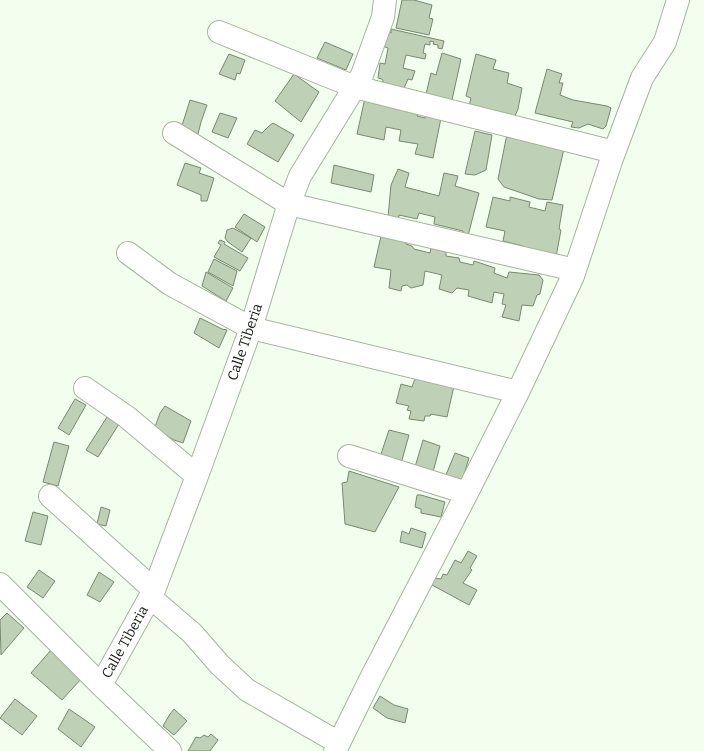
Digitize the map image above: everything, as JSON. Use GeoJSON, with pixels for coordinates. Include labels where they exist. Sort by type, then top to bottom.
{"type":"FeatureCollection","features":[{"type":"Feature","properties":{"kind":"street","name":"Calle Tiberia"},"geometry":{"type":"LineString","coordinates":[[101,685],[152,593],[198,476],[251,328],[289,204],[300,176],[362,74],[383,17],[385,0]]}},
{"type":"Feature","properties":{"kind":"street"},"geometry":{"type":"LineString","coordinates":[[50,496],[192,632],[220,665],[247,690],[337,747],[518,392],[575,270],[614,152],[642,78],[665,42],[678,0]]}},
{"type":"Feature","properties":{"kind":"street"},"geometry":{"type":"LineString","coordinates":[[219,32],[355,86],[614,152]]}},
{"type":"Feature","properties":{"kind":"street"},"geometry":{"type":"LineString","coordinates":[[174,133],[289,204],[575,270]]}},
{"type":"Feature","properties":{"kind":"street"},"geometry":{"type":"LineString","coordinates":[[128,253],[170,284],[251,328],[518,392]]}},
{"type":"Feature","properties":{"kind":"street"},"geometry":{"type":"LineString","coordinates":[[86,388],[127,417],[198,476]]}},
{"type":"Feature","properties":{"kind":"street"},"geometry":{"type":"LineString","coordinates":[[349,456],[467,493]]}},
{"type":"Feature","properties":{"kind":"street"},"geometry":{"type":"LineString","coordinates":[[0,584],[101,685],[170,751]]}},
{"type":"Feature","properties":{"kind":"building"},"geometry":{"type":"Polygon","coordinates":[[[402,0],[414,0],[432,5],[429,18],[433,19],[429,35],[396,28],[402,0]]]}},
{"type":"Feature","properties":{"kind":"building"},"geometry":{"type":"Polygon","coordinates":[[[391,29],[444,41],[442,49],[438,48],[438,45],[433,44],[434,42],[430,41],[430,45],[425,44],[423,53],[426,54],[425,59],[406,55],[403,68],[415,71],[412,80],[408,79],[404,88],[384,83],[382,79],[378,78],[380,63],[385,64],[388,48],[379,45],[385,31],[391,33],[391,29]]]}},
{"type":"Feature","properties":{"kind":"building"},"geometry":{"type":"Polygon","coordinates":[[[325,42],[353,54],[346,70],[317,58],[325,42]]]}},
{"type":"Feature","properties":{"kind":"building"},"geometry":{"type":"Polygon","coordinates":[[[442,53],[461,59],[452,100],[426,94],[431,73],[436,75],[442,53]]]}},
{"type":"Feature","properties":{"kind":"building"},"geometry":{"type":"Polygon","coordinates":[[[229,54],[245,60],[240,74],[237,73],[235,80],[219,74],[229,54]]]}},
{"type":"Feature","properties":{"kind":"building"},"geometry":{"type":"Polygon","coordinates":[[[476,54],[496,60],[493,69],[509,73],[507,83],[522,88],[518,109],[515,116],[469,106],[471,98],[466,96],[476,54]]]}},
{"type":"Feature","properties":{"kind":"building"},"geometry":{"type":"Polygon","coordinates":[[[547,69],[562,74],[559,83],[563,83],[560,95],[573,100],[611,108],[606,126],[603,129],[588,124],[579,128],[571,127],[573,122],[535,113],[547,69]]]}},
{"type":"Feature","properties":{"kind":"building"},"geometry":{"type":"Polygon","coordinates":[[[294,74],[319,92],[301,122],[275,101],[294,74]]]}},
{"type":"Feature","properties":{"kind":"building"},"geometry":{"type":"Polygon","coordinates":[[[365,98],[419,110],[417,116],[425,118],[426,114],[441,118],[433,158],[415,154],[418,144],[399,141],[401,130],[386,127],[384,140],[357,134],[365,98]]]}},
{"type":"Feature","properties":{"kind":"building"},"geometry":{"type":"Polygon","coordinates":[[[190,100],[207,105],[197,138],[180,132],[190,100]]]}},
{"type":"Feature","properties":{"kind":"building"},"geometry":{"type":"Polygon","coordinates":[[[220,113],[237,118],[228,138],[212,132],[220,113]]]}},
{"type":"Feature","properties":{"kind":"building"},"geometry":{"type":"Polygon","coordinates":[[[273,123],[294,135],[278,162],[247,144],[255,130],[262,133],[273,123]]]}},
{"type":"Feature","properties":{"kind":"building"},"geometry":{"type":"Polygon","coordinates":[[[475,131],[492,135],[486,170],[475,175],[465,174],[475,131]]]}},
{"type":"Feature","properties":{"kind":"building"},"geometry":{"type":"Polygon","coordinates":[[[507,134],[564,149],[552,200],[539,199],[504,187],[498,179],[507,134]]]}},
{"type":"Feature","properties":{"kind":"building"},"geometry":{"type":"Polygon","coordinates":[[[185,163],[201,168],[199,173],[214,178],[207,201],[201,201],[201,195],[177,185],[185,163]]]}},
{"type":"Feature","properties":{"kind":"building"},"geometry":{"type":"Polygon","coordinates":[[[334,165],[374,175],[371,192],[331,183],[334,165]]]}},
{"type":"Feature","properties":{"kind":"building"},"geometry":{"type":"Polygon","coordinates":[[[398,169],[409,173],[405,187],[439,196],[444,173],[458,176],[455,186],[479,193],[468,236],[461,241],[463,231],[434,224],[435,217],[419,213],[417,219],[399,215],[398,221],[388,217],[391,185],[398,169]]]}},
{"type":"Feature","properties":{"kind":"building"},"geometry":{"type":"Polygon","coordinates":[[[493,197],[510,201],[510,197],[530,202],[529,207],[545,211],[547,202],[563,205],[559,229],[561,230],[556,257],[523,249],[523,246],[503,241],[505,231],[486,227],[493,197]]]}},
{"type":"Feature","properties":{"kind":"building"},"geometry":{"type":"Polygon","coordinates":[[[244,214],[265,227],[257,242],[235,227],[244,214]]]}},
{"type":"Feature","properties":{"kind":"building"},"geometry":{"type":"Polygon","coordinates":[[[233,228],[251,238],[242,252],[225,238],[227,230],[233,228]]]}},
{"type":"Feature","properties":{"kind":"building"},"geometry":{"type":"Polygon","coordinates":[[[381,236],[407,239],[406,244],[412,246],[414,249],[430,253],[431,248],[446,252],[446,256],[459,258],[460,262],[473,265],[474,261],[495,268],[494,273],[507,278],[509,272],[539,275],[543,280],[540,294],[537,295],[533,306],[522,305],[519,321],[502,317],[506,305],[502,304],[504,294],[494,292],[492,303],[468,296],[469,290],[457,288],[452,293],[439,289],[442,275],[425,271],[423,285],[411,288],[407,285],[402,286],[401,291],[389,288],[391,270],[374,267],[381,236]]]}},
{"type":"Feature","properties":{"kind":"building"},"geometry":{"type":"Polygon","coordinates":[[[220,240],[225,242],[224,244],[248,258],[240,271],[214,257],[221,245],[218,243],[220,240]]]}},
{"type":"Feature","properties":{"kind":"building"},"geometry":{"type":"Polygon","coordinates":[[[214,259],[237,271],[233,286],[208,272],[214,259]]]}},
{"type":"Feature","properties":{"kind":"building"},"geometry":{"type":"Polygon","coordinates":[[[206,272],[233,288],[226,301],[202,286],[206,272]]]}},
{"type":"Feature","properties":{"kind":"building"},"geometry":{"type":"Polygon","coordinates":[[[200,318],[227,330],[219,348],[194,333],[200,318]]]}},
{"type":"Feature","properties":{"kind":"building"},"geometry":{"type":"Polygon","coordinates":[[[416,376],[454,386],[447,417],[431,414],[430,416],[425,416],[424,421],[409,419],[411,411],[407,410],[409,406],[396,403],[401,384],[412,387],[416,376]]]}},
{"type":"Feature","properties":{"kind":"building"},"geometry":{"type":"Polygon","coordinates":[[[75,399],[86,405],[69,435],[58,428],[75,399]]]}},
{"type":"Feature","properties":{"kind":"building"},"geometry":{"type":"Polygon","coordinates":[[[165,406],[191,421],[183,443],[155,430],[160,413],[165,406]]]}},
{"type":"Feature","properties":{"kind":"building"},"geometry":{"type":"Polygon","coordinates":[[[107,417],[119,424],[98,457],[86,450],[107,417]]]}},
{"type":"Feature","properties":{"kind":"building"},"geometry":{"type":"Polygon","coordinates":[[[389,430],[409,435],[400,467],[379,460],[389,430]]]}},
{"type":"Feature","properties":{"kind":"building"},"geometry":{"type":"Polygon","coordinates":[[[423,440],[440,446],[433,472],[415,467],[423,440]]]}},
{"type":"Feature","properties":{"kind":"building"},"geometry":{"type":"Polygon","coordinates":[[[54,442],[69,446],[58,486],[43,482],[54,442]]]}},
{"type":"Feature","properties":{"kind":"building"},"geometry":{"type":"Polygon","coordinates":[[[455,453],[469,458],[460,487],[443,482],[455,453]]]}},
{"type":"Feature","properties":{"kind":"building"},"geometry":{"type":"Polygon","coordinates":[[[349,471],[399,487],[375,532],[345,524],[342,483],[347,482],[349,471]]]}},
{"type":"Feature","properties":{"kind":"building"},"geometry":{"type":"Polygon","coordinates":[[[417,495],[445,502],[441,517],[421,513],[421,509],[415,507],[417,495]]]}},
{"type":"Feature","properties":{"kind":"building"},"geometry":{"type":"Polygon","coordinates":[[[101,507],[110,510],[106,526],[97,524],[101,507]]]}},
{"type":"Feature","properties":{"kind":"building"},"geometry":{"type":"Polygon","coordinates":[[[33,512],[48,516],[41,545],[25,541],[33,512]]]}},
{"type":"Feature","properties":{"kind":"building"},"geometry":{"type":"Polygon","coordinates":[[[411,528],[426,533],[422,548],[400,542],[402,531],[409,534],[411,528]]]}},
{"type":"Feature","properties":{"kind":"building"},"geometry":{"type":"Polygon","coordinates":[[[468,551],[477,556],[470,568],[472,570],[463,583],[477,590],[469,605],[432,585],[435,578],[441,579],[443,574],[447,575],[455,560],[461,563],[468,551]]]}},
{"type":"Feature","properties":{"kind":"building"},"geometry":{"type":"Polygon","coordinates":[[[39,570],[55,581],[43,598],[27,587],[39,570]]]}},
{"type":"Feature","properties":{"kind":"building"},"geometry":{"type":"Polygon","coordinates":[[[99,572],[114,582],[100,602],[87,595],[99,572]]]}},
{"type":"Feature","properties":{"kind":"building"},"geometry":{"type":"Polygon","coordinates":[[[7,613],[24,628],[1,655],[0,620],[7,613]]]}},
{"type":"Feature","properties":{"kind":"building"},"geometry":{"type":"Polygon","coordinates":[[[51,650],[82,678],[62,700],[31,673],[51,650]]]}},
{"type":"Feature","properties":{"kind":"building"},"geometry":{"type":"Polygon","coordinates":[[[380,696],[394,705],[408,709],[405,723],[387,718],[373,708],[380,696]]]}},
{"type":"Feature","properties":{"kind":"building"},"geometry":{"type":"Polygon","coordinates":[[[15,699],[37,716],[22,735],[0,718],[15,699]]]}},
{"type":"Feature","properties":{"kind":"building"},"geometry":{"type":"Polygon","coordinates":[[[69,709],[95,727],[81,747],[58,729],[69,709]]]}},
{"type":"Feature","properties":{"kind":"building"},"geometry":{"type":"Polygon","coordinates":[[[174,709],[187,721],[174,735],[163,726],[174,709]]]}},
{"type":"Feature","properties":{"kind":"building"},"geometry":{"type":"Polygon","coordinates":[[[211,734],[218,740],[210,751],[188,751],[196,737],[200,738],[204,735],[208,737],[211,734]]]}}]}
